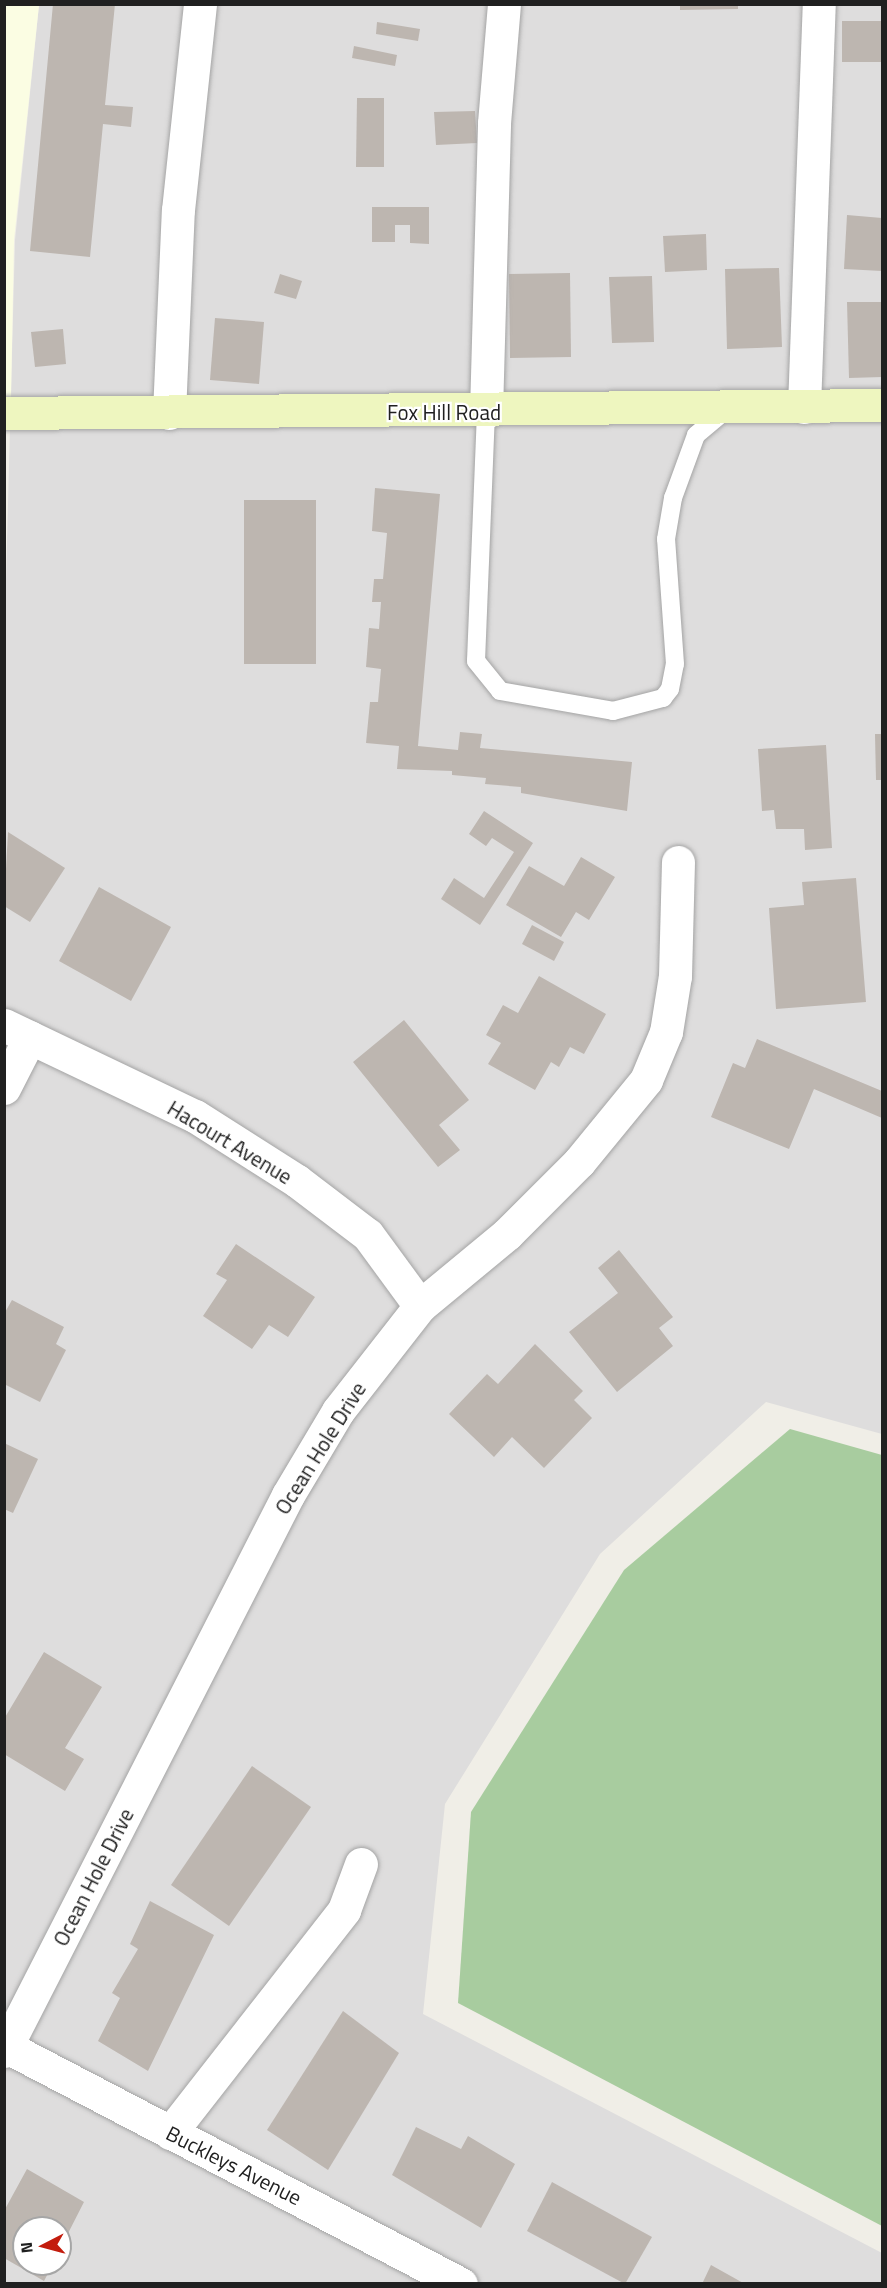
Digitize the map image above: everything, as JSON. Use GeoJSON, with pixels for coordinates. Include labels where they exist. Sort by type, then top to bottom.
{"type":"FeatureCollection","features":[{"type":"Feature","properties":{"kind":"main road","name":"Fox Hill Road"},"geometry":{"type":"LineString","coordinates":[[6,409],[169,413],[486,412],[882,405]]}},
{"type":"Feature","properties":{"kind":"street"},"geometry":{"type":"LineString","coordinates":[[169,413],[178,210],[200,4]]}},
{"type":"Feature","properties":{"kind":"street"},"geometry":{"type":"LineString","coordinates":[[486,412],[494,123],[504,4]]}},
{"type":"Feature","properties":{"kind":"street"},"geometry":{"type":"LineString","coordinates":[[804,407],[819,4]]}},
{"type":"Feature","properties":{"kind":"street","name":"Ocean Hole Drive"},"geometry":{"type":"LineString","coordinates":[[6,2049],[288,1495],[338,1411],[420,1306],[507,1234],[579,1162],[646,1080],[666,1032],[675,976],[678,861]]}},
{"type":"Feature","properties":{"kind":"street"},"geometry":{"type":"LineString","coordinates":[[4,1088],[17,1031]]}},
{"type":"Feature","properties":{"kind":"street","name":"Hacourt Avenue"},"geometry":{"type":"LineString","coordinates":[[17,1031],[195,1116],[297,1181],[368,1235],[420,1306]]}},
{"type":"Feature","properties":{"kind":"street"},"geometry":{"type":"LineString","coordinates":[[170,2133],[344,1910],[361,1864]]}},
{"type":"Feature","properties":{"kind":"street","name":"Buckleys Avenue"},"geometry":{"type":"LineString","coordinates":[[6,2049],[460,2283]]}},
{"type":"Feature","properties":{"kind":"lane"},"geometry":{"type":"LineString","coordinates":[[486,412],[476,661],[500,691],[613,711],[654,702],[670,689],[675,664],[666,539],[673,498],[696,435],[727,409]]}},
{"type":"Feature","properties":{"kind":"shaded area"},"geometry":{"type":"Polygon","coordinates":[[[5,5],[39,5],[14,240],[11,398],[5,398],[5,5]]]}},
{"type":"Feature","properties":{"kind":"shaded area"},"geometry":{"type":"Polygon","coordinates":[[[39,5],[882,5],[882,1434],[766,1402],[600,1554],[445,1804],[423,2014],[882,2253],[882,2283],[5,2283],[5,617],[15,240],[39,5]]]}},
{"type":"Feature","properties":{"kind":"green space"},"geometry":{"type":"Polygon","coordinates":[[[790,1429],[882,1455],[882,2226],[458,2003],[471,1812],[624,1570],[790,1429]]]}},
{"type":"Feature","properties":{"kind":"building"},"geometry":{"type":"Polygon","coordinates":[[[53,4],[115,4],[105,105],[133,107],[131,127],[103,124],[90,257],[30,251],[53,4]]]}},
{"type":"Feature","properties":{"kind":"building"},"geometry":{"type":"Polygon","coordinates":[[[680,4],[738,4],[738,9],[680,10],[680,4]]]}},
{"type":"Feature","properties":{"kind":"building"},"geometry":{"type":"Polygon","coordinates":[[[842,21],[882,21],[882,62],[842,62],[842,21]]]}},
{"type":"Feature","properties":{"kind":"building"},"geometry":{"type":"Polygon","coordinates":[[[377,22],[420,29],[418,41],[376,34],[377,22]]]}},
{"type":"Feature","properties":{"kind":"building"},"geometry":{"type":"Polygon","coordinates":[[[354,46],[397,55],[395,66],[352,58],[354,46]]]}},
{"type":"Feature","properties":{"kind":"building"},"geometry":{"type":"Polygon","coordinates":[[[357,98],[384,98],[384,167],[356,167],[357,98]]]}},
{"type":"Feature","properties":{"kind":"building"},"geometry":{"type":"Polygon","coordinates":[[[475,111],[477,143],[436,145],[434,112],[475,111]]]}},
{"type":"Feature","properties":{"kind":"building"},"geometry":{"type":"Polygon","coordinates":[[[372,207],[429,207],[429,244],[410,243],[410,225],[395,225],[395,242],[372,242],[372,207]]]}},
{"type":"Feature","properties":{"kind":"building"},"geometry":{"type":"Polygon","coordinates":[[[847,215],[882,218],[882,271],[844,269],[847,215]]]}},
{"type":"Feature","properties":{"kind":"building"},"geometry":{"type":"Polygon","coordinates":[[[706,234],[707,270],[665,272],[663,236],[706,234]]]}},
{"type":"Feature","properties":{"kind":"building"},"geometry":{"type":"Polygon","coordinates":[[[779,268],[782,347],[727,349],[725,269],[779,268]]]}},
{"type":"Feature","properties":{"kind":"building"},"geometry":{"type":"Polygon","coordinates":[[[570,273],[571,357],[510,358],[509,274],[570,273]]]}},
{"type":"Feature","properties":{"kind":"building"},"geometry":{"type":"Polygon","coordinates":[[[280,274],[302,281],[296,299],[274,293],[280,274]]]}},
{"type":"Feature","properties":{"kind":"building"},"geometry":{"type":"Polygon","coordinates":[[[652,276],[654,342],[612,343],[609,277],[652,276]]]}},
{"type":"Feature","properties":{"kind":"building"},"geometry":{"type":"Polygon","coordinates":[[[847,302],[882,302],[882,377],[849,378],[847,302]]]}},
{"type":"Feature","properties":{"kind":"building"},"geometry":{"type":"Polygon","coordinates":[[[215,318],[264,322],[259,384],[210,380],[215,318]]]}},
{"type":"Feature","properties":{"kind":"building"},"geometry":{"type":"Polygon","coordinates":[[[63,329],[66,364],[35,367],[31,332],[63,329]]]}},
{"type":"Feature","properties":{"kind":"building"},"geometry":{"type":"Polygon","coordinates":[[[375,488],[440,494],[418,746],[458,750],[460,732],[482,734],[480,748],[632,762],[627,811],[521,793],[521,787],[485,784],[486,778],[452,775],[452,771],[397,769],[399,746],[366,743],[370,702],[378,702],[381,669],[366,667],[369,628],[379,629],[381,602],[372,602],[374,579],[383,579],[387,533],[372,531],[375,488]]]}},
{"type":"Feature","properties":{"kind":"building"},"geometry":{"type":"Polygon","coordinates":[[[244,500],[316,500],[316,664],[244,664],[244,500]]]}},
{"type":"Feature","properties":{"kind":"building"},"geometry":{"type":"Polygon","coordinates":[[[875,734],[882,734],[882,780],[876,780],[875,734]]]}},
{"type":"Feature","properties":{"kind":"building"},"geometry":{"type":"Polygon","coordinates":[[[826,745],[832,848],[805,850],[804,829],[776,829],[774,810],[762,811],[758,749],[826,745]]]}},
{"type":"Feature","properties":{"kind":"building"},"geometry":{"type":"Polygon","coordinates":[[[484,811],[533,843],[480,925],[441,899],[454,878],[484,898],[514,852],[492,838],[486,846],[469,834],[484,811]]]}},
{"type":"Feature","properties":{"kind":"building"},"geometry":{"type":"Polygon","coordinates":[[[8,832],[65,868],[30,922],[4,906],[8,832]]]}},
{"type":"Feature","properties":{"kind":"building"},"geometry":{"type":"Polygon","coordinates":[[[581,857],[615,877],[589,920],[576,912],[561,937],[506,905],[529,866],[564,886],[581,857]]]}},
{"type":"Feature","properties":{"kind":"building"},"geometry":{"type":"Polygon","coordinates":[[[856,878],[866,1002],[776,1009],[769,908],[804,905],[802,882],[856,878]]]}},
{"type":"Feature","properties":{"kind":"building"},"geometry":{"type":"Polygon","coordinates":[[[99,887],[171,927],[131,1001],[59,961],[99,887]]]}},
{"type":"Feature","properties":{"kind":"building"},"geometry":{"type":"Polygon","coordinates":[[[532,925],[564,942],[554,961],[522,944],[532,925]]]}},
{"type":"Feature","properties":{"kind":"building"},"geometry":{"type":"Polygon","coordinates":[[[539,976],[606,1014],[584,1054],[570,1047],[559,1067],[551,1062],[535,1090],[488,1064],[501,1043],[486,1035],[503,1005],[518,1013],[539,976]]]}},
{"type":"Feature","properties":{"kind":"building"},"geometry":{"type":"Polygon","coordinates":[[[404,1020],[469,1100],[439,1125],[460,1150],[438,1167],[353,1062],[404,1020]]]}},
{"type":"Feature","properties":{"kind":"building"},"geometry":{"type":"Polygon","coordinates":[[[757,1039],[882,1091],[882,1118],[814,1089],[789,1149],[711,1117],[733,1063],[745,1068],[757,1039]]]}},
{"type":"Feature","properties":{"kind":"building"},"geometry":{"type":"Polygon","coordinates":[[[236,1244],[315,1297],[288,1337],[269,1325],[252,1349],[203,1316],[227,1280],[216,1274],[236,1244]]]}},
{"type":"Feature","properties":{"kind":"building"},"geometry":{"type":"Polygon","coordinates":[[[619,1250],[673,1317],[659,1328],[673,1346],[617,1392],[569,1332],[618,1293],[598,1268],[619,1250]]]}},
{"type":"Feature","properties":{"kind":"building"},"geometry":{"type":"Polygon","coordinates":[[[12,1300],[64,1327],[56,1344],[66,1350],[40,1402],[4,1384],[4,1314],[12,1300]]]}},
{"type":"Feature","properties":{"kind":"building"},"geometry":{"type":"Polygon","coordinates":[[[535,1344],[583,1391],[574,1400],[592,1418],[544,1468],[512,1437],[494,1457],[449,1414],[487,1374],[498,1384],[535,1344]]]}},
{"type":"Feature","properties":{"kind":"building"},"geometry":{"type":"Polygon","coordinates":[[[4,1443],[38,1459],[13,1513],[4,1509],[4,1443]]]}},
{"type":"Feature","properties":{"kind":"building"},"geometry":{"type":"Polygon","coordinates":[[[44,1652],[102,1687],[65,1748],[84,1759],[65,1791],[4,1754],[4,1719],[44,1652]]]}},
{"type":"Feature","properties":{"kind":"building"},"geometry":{"type":"Polygon","coordinates":[[[252,1766],[311,1807],[229,1926],[171,1885],[252,1766]]]}},
{"type":"Feature","properties":{"kind":"building"},"geometry":{"type":"Polygon","coordinates":[[[150,1901],[214,1935],[148,2071],[98,2041],[120,1998],[112,1993],[138,1949],[130,1944],[150,1901]]]}},
{"type":"Feature","properties":{"kind":"building"},"geometry":{"type":"Polygon","coordinates":[[[343,2011],[399,2053],[328,2170],[267,2130],[343,2011]]]}},
{"type":"Feature","properties":{"kind":"building"},"geometry":{"type":"Polygon","coordinates":[[[416,2127],[461,2149],[468,2136],[515,2164],[481,2228],[392,2175],[416,2127]]]}},
{"type":"Feature","properties":{"kind":"building"},"geometry":{"type":"Polygon","coordinates":[[[27,2169],[84,2202],[72,2226],[72,2216],[12,2216],[12,2263],[4,2258],[4,2211],[27,2169]]]}},
{"type":"Feature","properties":{"kind":"building"},"geometry":{"type":"Polygon","coordinates":[[[552,2182],[652,2237],[625,2284],[527,2231],[552,2182]]]}},
{"type":"Feature","properties":{"kind":"building"},"geometry":{"type":"Polygon","coordinates":[[[711,2265],[745,2284],[702,2284],[711,2265]]]}},
{"type":"Feature","properties":{"kind":"building"},"geometry":{"type":"Polygon","coordinates":[[[35,2276],[47,2276],[44,2281],[35,2276]]]}}]}
